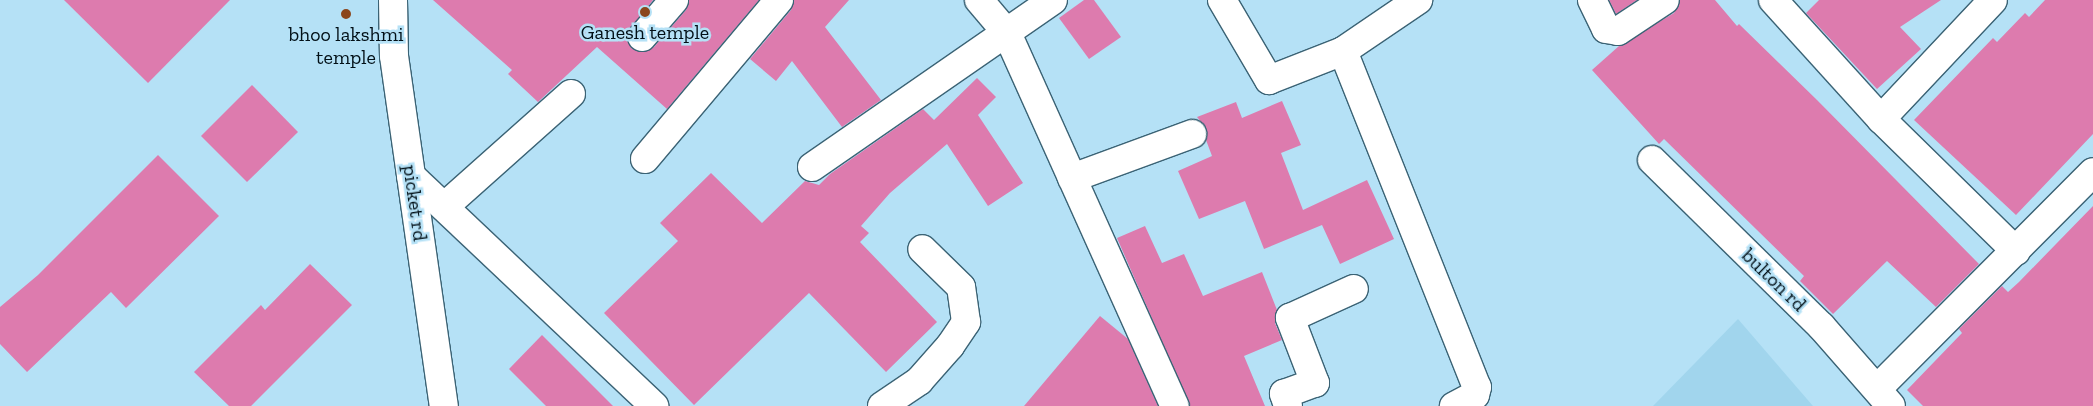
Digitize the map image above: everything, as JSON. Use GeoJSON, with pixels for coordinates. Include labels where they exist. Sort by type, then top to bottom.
{"type":"FeatureCollection","features":[{"type":"Feature","properties":{"kind":"street","name":"picket rd"},"geometry":{"type":"LineString","coordinates":[[393,0],[394,56],[444,406]]}},
{"type":"Feature","properties":{"kind":"street"},"geometry":{"type":"LineString","coordinates":[[642,37],[674,0]]}},
{"type":"Feature","properties":{"kind":"street"},"geometry":{"type":"LineString","coordinates":[[645,159],[779,0]]}},
{"type":"Feature","properties":{"kind":"street"},"geometry":{"type":"LineString","coordinates":[[980,0],[1007,32],[1174,406]]}},
{"type":"Feature","properties":{"kind":"street"},"geometry":{"type":"LineString","coordinates":[[812,166],[1053,0]]}},
{"type":"Feature","properties":{"kind":"street"},"geometry":{"type":"LineString","coordinates":[[1222,0],[1269,80],[1343,51],[1418,0]]}},
{"type":"Feature","properties":{"kind":"street"},"geometry":{"type":"LineString","coordinates":[[1592,0],[1606,28],[1618,31],[1665,0]]}},
{"type":"Feature","properties":{"kind":"street"},"geometry":{"type":"LineString","coordinates":[[1773,0],[1880,119],[2016,251]]}},
{"type":"Feature","properties":{"kind":"street"},"geometry":{"type":"LineString","coordinates":[[1880,119],[1993,0]]}},
{"type":"Feature","properties":{"kind":"street"},"geometry":{"type":"LineString","coordinates":[[1343,51],[1477,387],[1475,395],[1454,406]]}},
{"type":"Feature","properties":{"kind":"street"},"geometry":{"type":"LineString","coordinates":[[444,207],[571,94]]}},
{"type":"Feature","properties":{"kind":"street"},"geometry":{"type":"LineString","coordinates":[[1072,178],[1192,134]]}},
{"type":"Feature","properties":{"kind":"street","name":"bulton rd"},"geometry":{"type":"LineString","coordinates":[[1652,160],[1821,326],[1884,397]]}},
{"type":"Feature","properties":{"kind":"street"},"geometry":{"type":"LineString","coordinates":[[1884,397],[2016,251],[2093,172]]}},
{"type":"Feature","properties":{"kind":"street"},"geometry":{"type":"LineString","coordinates":[[411,176],[654,406]]}},
{"type":"Feature","properties":{"kind":"street"},"geometry":{"type":"LineString","coordinates":[[882,406],[919,380],[950,346],[966,322],[961,287],[922,249]]}},
{"type":"Feature","properties":{"kind":"street"},"geometry":{"type":"LineString","coordinates":[[1288,406],[1284,394],[1315,383],[1290,318],[1354,289]]}},
{"type":"Feature","properties":{"kind":"shaded area"},"geometry":{"type":"Polygon","coordinates":[[[1738,319],[1813,406],[1653,406],[1738,319]]]}},
{"type":"Feature","properties":{"kind":"building"},"geometry":{"type":"Polygon","coordinates":[[[64,0],[230,0],[148,83],[64,0]]]}},
{"type":"Feature","properties":{"kind":"building"},"geometry":{"type":"Polygon","coordinates":[[[433,0],[653,0],[627,34],[631,48],[640,52],[654,47],[686,10],[689,0],[759,0],[667,109],[597,47],[538,102],[508,74],[512,70],[433,0]]]}},
{"type":"Feature","properties":{"kind":"building"},"geometry":{"type":"Polygon","coordinates":[[[794,0],[849,0],[825,27],[881,100],[842,127],[792,61],[776,81],[750,59],[791,10],[794,0]]]}},
{"type":"Feature","properties":{"kind":"building"},"geometry":{"type":"Polygon","coordinates":[[[1084,0],[1094,0],[1121,37],[1089,59],[1059,18],[1084,0]]]}},
{"type":"Feature","properties":{"kind":"building"},"geometry":{"type":"Polygon","coordinates":[[[1609,0],[1637,0],[1616,14],[1609,0]]]}},
{"type":"Feature","properties":{"kind":"building"},"geometry":{"type":"Polygon","coordinates":[[[1680,0],[1715,0],[1737,26],[1739,24],[1817,100],[1979,264],[1936,307],[1887,261],[1833,314],[1800,281],[1804,276],[1664,139],[1659,144],[1592,70],[1619,46],[1674,13],[1680,0]]]}},
{"type":"Feature","properties":{"kind":"building"},"geometry":{"type":"Polygon","coordinates":[[[1819,0],[1941,0],[1900,27],[1921,49],[1877,89],[1806,13],[1819,0]]]}},
{"type":"Feature","properties":{"kind":"building"},"geometry":{"type":"Polygon","coordinates":[[[2045,0],[2093,0],[2093,134],[2016,215],[1914,120],[1993,38],[1997,42],[2025,13],[2029,17],[2045,0]]]}},
{"type":"Feature","properties":{"kind":"building"},"geometry":{"type":"Polygon","coordinates":[[[977,78],[996,97],[978,115],[1023,183],[988,206],[947,144],[890,193],[861,226],[869,233],[860,242],[937,322],[886,372],[809,293],[694,405],[604,313],[678,241],[660,223],[711,173],[762,223],[805,181],[819,185],[830,174],[923,109],[934,120],[977,78]]]}},
{"type":"Feature","properties":{"kind":"building"},"geometry":{"type":"Polygon","coordinates":[[[252,85],[298,132],[247,182],[201,136],[252,85]]]}},
{"type":"Feature","properties":{"kind":"building"},"geometry":{"type":"Polygon","coordinates":[[[1282,101],[1301,145],[1281,153],[1303,210],[1367,180],[1394,239],[1340,264],[1322,225],[1264,249],[1245,201],[1199,219],[1178,171],[1212,156],[1206,140],[1206,128],[1197,117],[1236,102],[1242,118],[1282,101]]]}},
{"type":"Feature","properties":{"kind":"building"},"geometry":{"type":"Polygon","coordinates":[[[158,155],[219,216],[126,308],[111,292],[27,372],[0,344],[0,307],[38,275],[158,155]]]}},
{"type":"Feature","properties":{"kind":"building"},"geometry":{"type":"Polygon","coordinates":[[[2093,206],[2093,406],[1923,406],[1907,390],[1962,333],[1959,329],[2002,286],[2008,292],[2093,206]]]}},
{"type":"Feature","properties":{"kind":"building"},"geometry":{"type":"Polygon","coordinates":[[[1145,226],[1162,263],[1184,254],[1203,296],[1262,272],[1277,310],[1275,323],[1282,340],[1244,356],[1265,406],[1190,406],[1117,238],[1145,226]]]}},
{"type":"Feature","properties":{"kind":"building"},"geometry":{"type":"Polygon","coordinates":[[[310,264],[352,305],[251,406],[229,406],[194,372],[261,305],[265,310],[310,264]]]}},
{"type":"Feature","properties":{"kind":"building"},"geometry":{"type":"Polygon","coordinates":[[[1100,316],[1128,339],[1158,406],[1024,406],[1100,316]]]}},
{"type":"Feature","properties":{"kind":"building"},"geometry":{"type":"Polygon","coordinates":[[[542,335],[613,406],[546,406],[509,369],[542,335]]]}},
{"type":"Feature","properties":{"kind":"place","name":"Ganesh temple"},"geometry":{"type":"Point","coordinates":[645,12]}},
{"type":"Feature","properties":{"kind":"place","name":"bhoo lakshmi temple"},"geometry":{"type":"Point","coordinates":[346,14]}}]}
